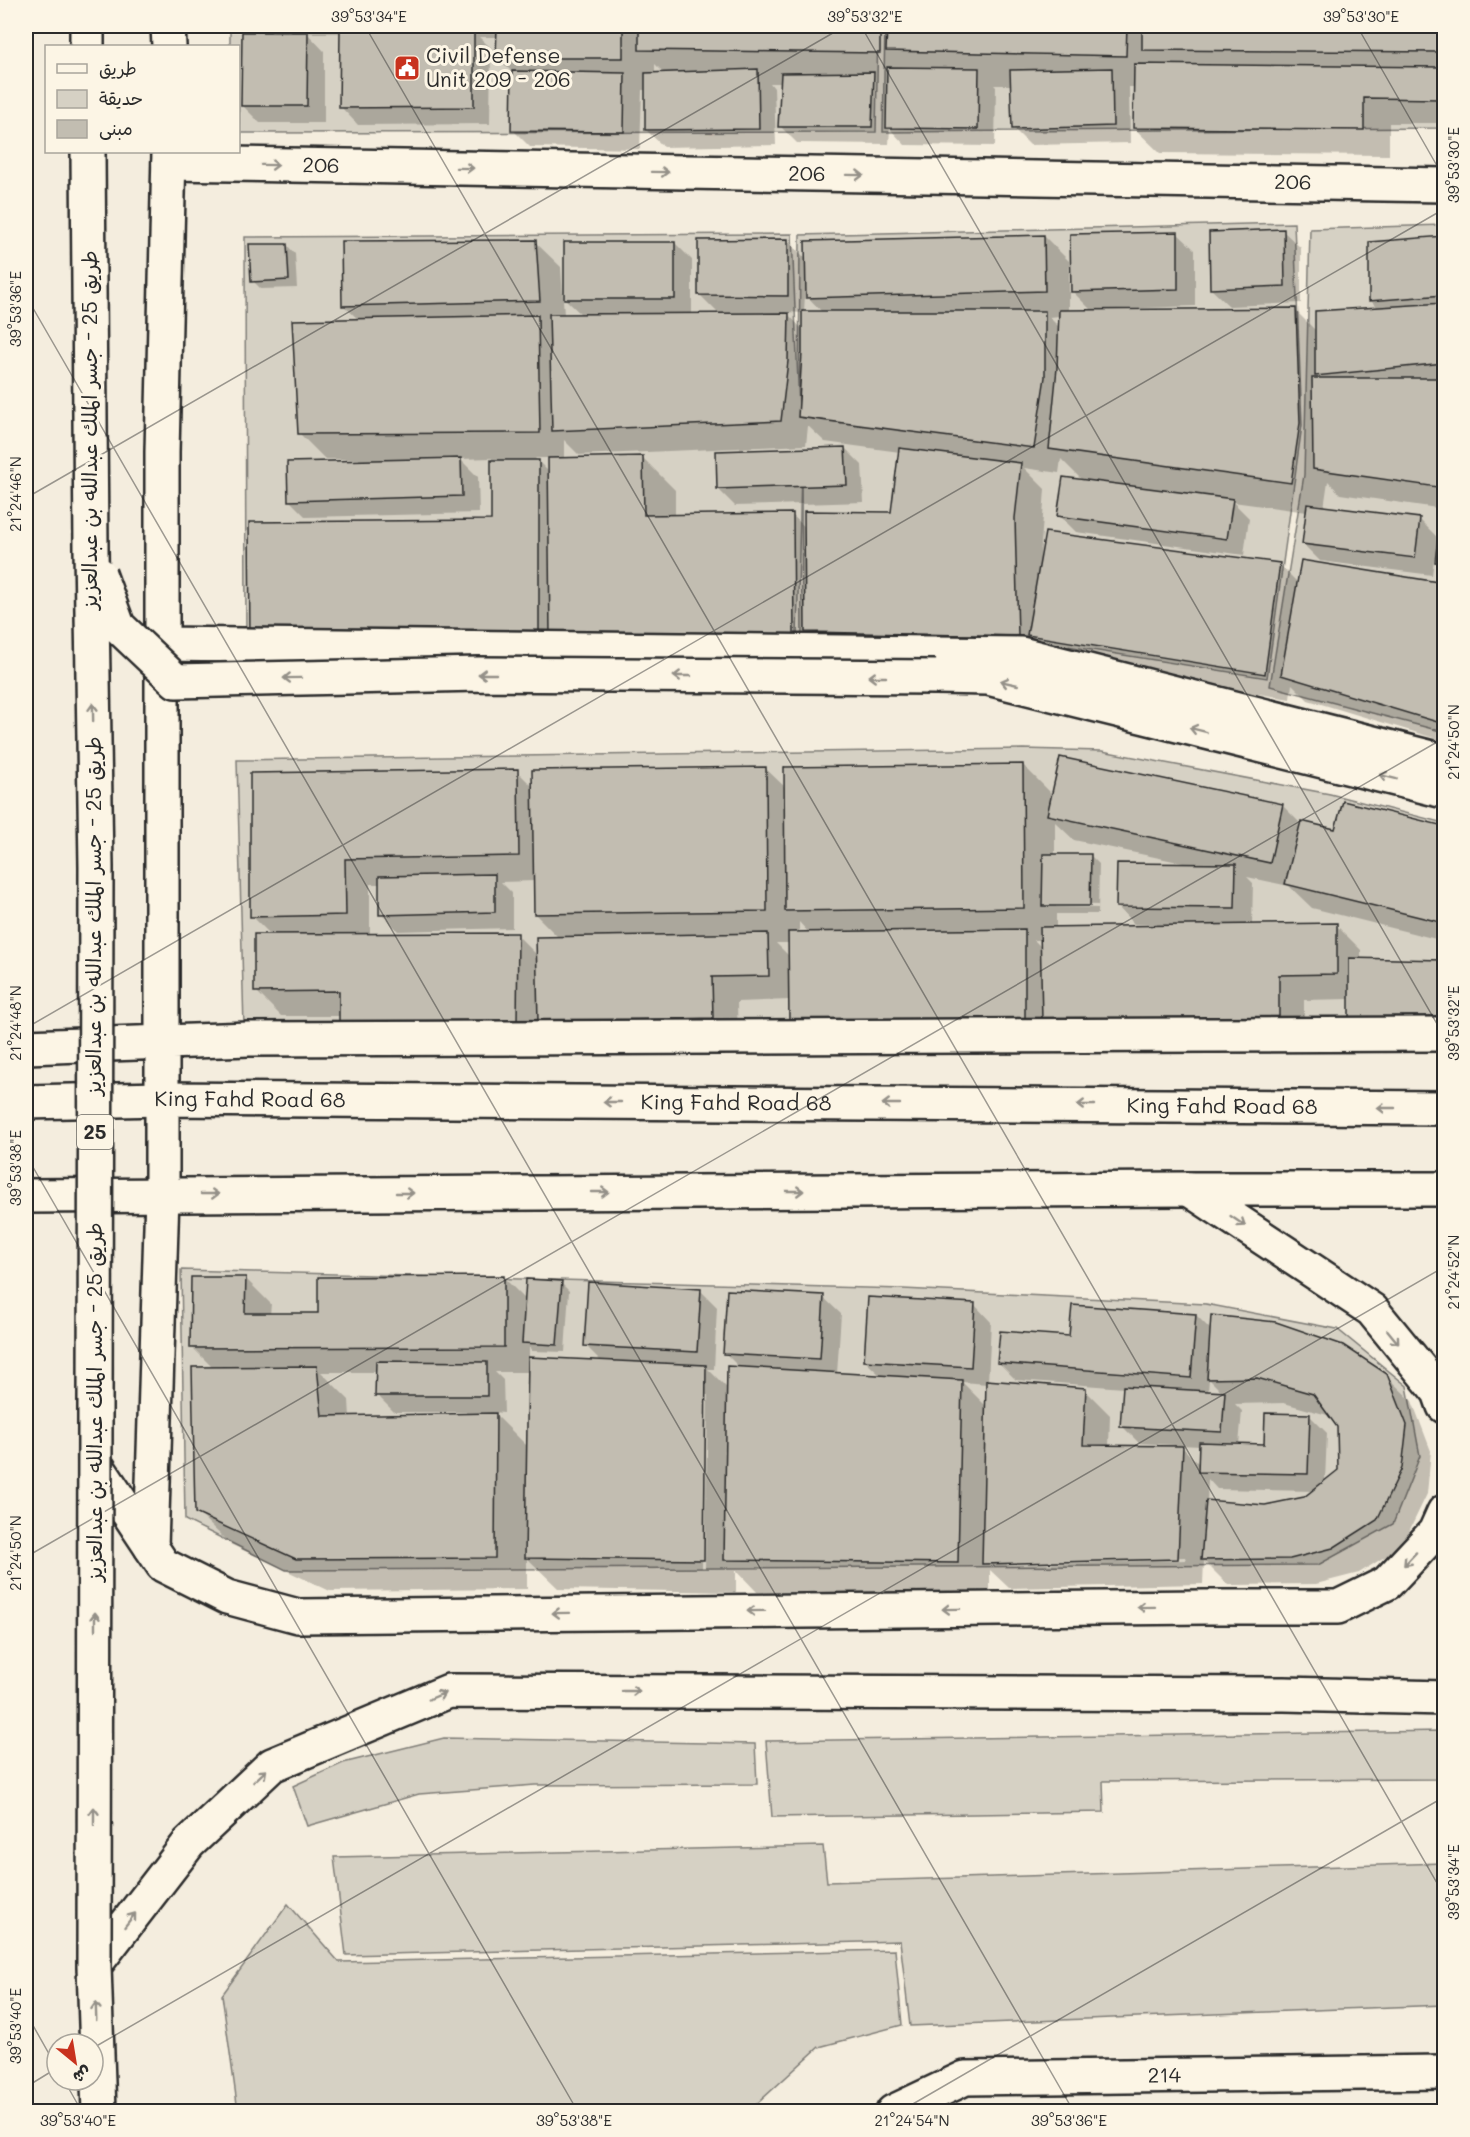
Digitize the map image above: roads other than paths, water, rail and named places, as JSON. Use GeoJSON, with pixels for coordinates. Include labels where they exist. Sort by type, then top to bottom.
{"type":"FeatureCollection","features":[{"type":"Feature","properties":{"kind":"main road"},"geometry":{"type":"LineString","coordinates":[[87,26],[87,45]]}},
{"type":"Feature","properties":{"kind":"main road"},"geometry":{"type":"LineString","coordinates":[[168,26],[168,45]]}},
{"type":"Feature","properties":{"kind":"main road","name":"طريق 25 - جسر الملك عبدالله بن عبدالعزيز"},"geometry":{"type":"LineString","coordinates":[[88,153],[96,867],[94,1966],[99,2112]]}},
{"type":"Feature","properties":{"kind":"main road"},"geometry":{"type":"LineString","coordinates":[[151,1547],[162,1195],[162,452],[169,157]]}},
{"type":"Feature","properties":{"kind":"main road","name":"206"},"geometry":{"type":"LineString","coordinates":[[169,157],[1444,185]]}},
{"type":"Feature","properties":{"kind":"main road"},"geometry":{"type":"LineString","coordinates":[[91,549],[118,626],[176,681],[479,674],[988,678],[1444,791]]}},
{"type":"Feature","properties":{"kind":"main road"},"geometry":{"type":"LineString","coordinates":[[163,644],[1021,654],[1444,761]]}},
{"type":"Feature","properties":{"kind":"main road"},"geometry":{"type":"LineString","coordinates":[[26,1047],[249,1039],[1444,1034]]}},
{"type":"Feature","properties":{"kind":"main road","name":"King Fahd Road 68"},"geometry":{"type":"LineString","coordinates":[[26,1101],[162,1098],[1444,1108]]}},
{"type":"Feature","properties":{"kind":"main road"},"geometry":{"type":"LineString","coordinates":[[1189,1189],[1372,1310],[1439,1392],[1444,1406]]}},
{"type":"Feature","properties":{"kind":"main road"},"geometry":{"type":"LineString","coordinates":[[26,1196],[1444,1189]]}},
{"type":"Feature","properties":{"kind":"main road"},"geometry":{"type":"LineString","coordinates":[[95,1463],[163,1565],[227,1598],[298,1616],[1204,1606],[1338,1607],[1387,1583],[1435,1532],[1444,1512]]}},
{"type":"Feature","properties":{"kind":"main road"},"geometry":{"type":"LineString","coordinates":[[94,1966],[189,1843],[272,1765],[449,1691],[1284,1694],[1444,1698]]}},
{"type":"Feature","properties":{"kind":"main road","name":"214"},"geometry":{"type":"LineString","coordinates":[[893,2112],[965,2079],[1444,2072]]}},
{"type":"Feature","properties":{"kind":"place","name":"Civil Defense Unit 209 - 206"},"geometry":{"type":"Point","coordinates":[407,68]}}]}
